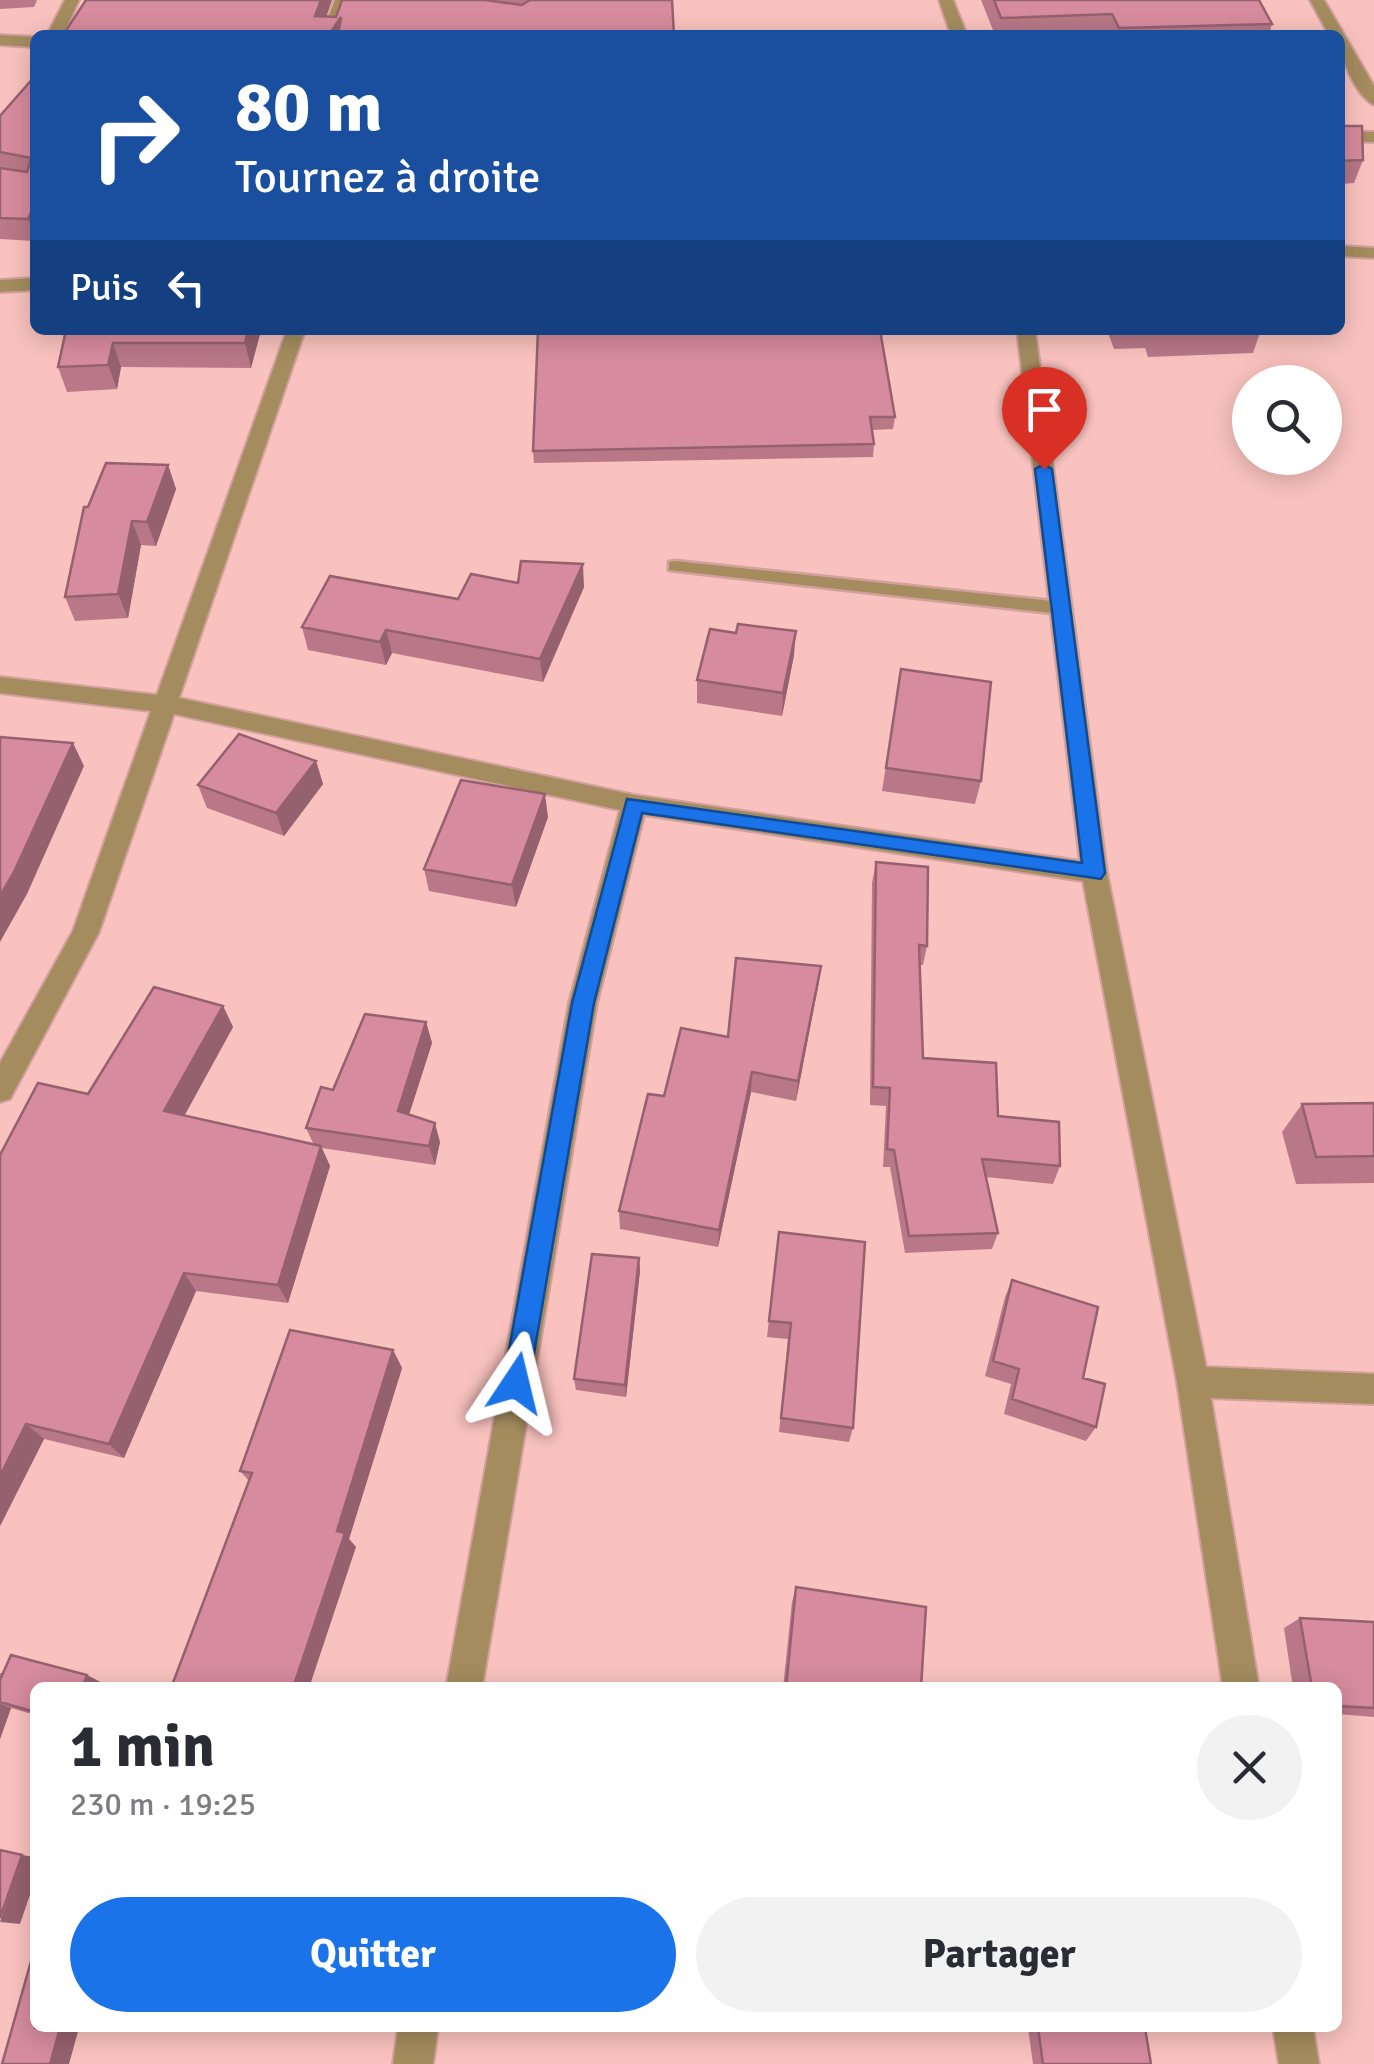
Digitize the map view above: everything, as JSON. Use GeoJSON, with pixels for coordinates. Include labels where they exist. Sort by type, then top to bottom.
{"type":"FeatureCollection","features":[{"type":"Feature","properties":{"kind":"street"},"geometry":{"type":"LineString","coordinates":[[57,30],[72,0]]}},
{"type":"Feature","properties":{"kind":"street"},"geometry":{"type":"LineString","coordinates":[[946,0],[957,30]]}},
{"type":"Feature","properties":{"kind":"street"},"geometry":{"type":"LineString","coordinates":[[1317,0],[1334,30]]}},
{"type":"Feature","properties":{"kind":"street"},"geometry":{"type":"LineString","coordinates":[[332,30],[346,3]]}},
{"type":"Feature","properties":{"kind":"street"},"geometry":{"type":"LineString","coordinates":[[0,40],[30,42]]}},
{"type":"Feature","properties":{"kind":"street"},"geometry":{"type":"LineString","coordinates":[[1345,44],[1374,54]]}},
{"type":"Feature","properties":{"kind":"street"},"geometry":{"type":"LineString","coordinates":[[1345,48],[1374,100]]}},
{"type":"Feature","properties":{"kind":"street"},"geometry":{"type":"LineString","coordinates":[[1345,136],[1374,137]]}},
{"type":"Feature","properties":{"kind":"street"},"geometry":{"type":"LineString","coordinates":[[1345,251],[1374,254]]}},
{"type":"Feature","properties":{"kind":"street"},"geometry":{"type":"LineString","coordinates":[[0,286],[30,284]]}},
{"type":"Feature","properties":{"kind":"street"},"geometry":{"type":"LineString","coordinates":[[0,1090],[86,932],[294,335]]}},
{"type":"Feature","properties":{"kind":"street"},"geometry":{"type":"LineString","coordinates":[[1027,335],[1094,873],[1192,1382],[1240,1682]]}},
{"type":"Feature","properties":{"kind":"street"},"geometry":{"type":"LineString","coordinates":[[0,685],[166,704],[634,804],[1094,873]]}},
{"type":"Feature","properties":{"kind":"street"},"geometry":{"type":"LineString","coordinates":[[465,1682],[583,1003],[634,804]]}},
{"type":"Feature","properties":{"kind":"street"},"geometry":{"type":"LineString","coordinates":[[1192,1382],[1374,1389]]}},
{"type":"Feature","properties":{"kind":"street"},"geometry":{"type":"LineString","coordinates":[[412,2064],[417,2032]]}},
{"type":"Feature","properties":{"kind":"street"},"geometry":{"type":"LineString","coordinates":[[1295,2032],[1299,2064]]}},
{"type":"Feature","properties":{"kind":"lane"},"geometry":{"type":"LineString","coordinates":[[675,566],[1061,608]]}},
{"type":"Feature","properties":{"kind":"building"},"geometry":{"type":"Polygon","coordinates":[[[86,0],[321,0],[315,16],[336,17],[342,0],[485,0],[522,5],[530,0],[672,0],[674,30],[339,30],[341,17],[332,30],[66,30],[86,0]]]}},
{"type":"Feature","properties":{"kind":"building"},"geometry":{"type":"Polygon","coordinates":[[[994,0],[1259,0],[1272,24],[1119,28],[1112,14],[1001,18],[994,0]]]}},
{"type":"Feature","properties":{"kind":"building"},"geometry":{"type":"Polygon","coordinates":[[[30,82],[30,158],[0,152],[0,116],[30,82]]]}},
{"type":"Feature","properties":{"kind":"building"},"geometry":{"type":"Polygon","coordinates":[[[1345,126],[1362,126],[1363,160],[1345,161],[1345,126]]]}},
{"type":"Feature","properties":{"kind":"building"},"geometry":{"type":"Polygon","coordinates":[[[30,162],[28,219],[0,218],[0,168],[27,172],[30,162]]]}},
{"type":"Feature","properties":{"kind":"building"},"geometry":{"type":"Polygon","coordinates":[[[65,335],[247,335],[245,343],[113,343],[108,365],[58,367],[65,335]]]}},
{"type":"Feature","properties":{"kind":"building"},"geometry":{"type":"Polygon","coordinates":[[[538,335],[881,335],[895,417],[870,417],[874,444],[533,451],[538,335]]]}},
{"type":"Feature","properties":{"kind":"building"},"geometry":{"type":"Polygon","coordinates":[[[106,463],[168,465],[147,522],[132,521],[118,594],[65,597],[84,507],[88,507],[106,463]]]}},
{"type":"Feature","properties":{"kind":"building"},"geometry":{"type":"Polygon","coordinates":[[[521,561],[583,564],[540,659],[386,630],[380,642],[302,627],[330,576],[458,599],[471,574],[518,583],[521,561]]]}},
{"type":"Feature","properties":{"kind":"building"},"geometry":{"type":"Polygon","coordinates":[[[738,624],[796,631],[783,693],[697,680],[710,629],[736,633],[738,624]]]}},
{"type":"Feature","properties":{"kind":"building"},"geometry":{"type":"Polygon","coordinates":[[[901,669],[991,682],[981,781],[886,768],[901,669]]]}},
{"type":"Feature","properties":{"kind":"building"},"geometry":{"type":"Polygon","coordinates":[[[239,734],[316,761],[276,813],[198,785],[239,734]]]}},
{"type":"Feature","properties":{"kind":"building"},"geometry":{"type":"Polygon","coordinates":[[[0,737],[73,743],[0,896],[0,737]]]}},
{"type":"Feature","properties":{"kind":"building"},"geometry":{"type":"Polygon","coordinates":[[[461,780],[545,794],[512,885],[424,869],[461,780]]]}},
{"type":"Feature","properties":{"kind":"building"},"geometry":{"type":"Polygon","coordinates":[[[876,862],[928,867],[927,946],[919,945],[923,1058],[996,1063],[998,1116],[1059,1122],[1060,1166],[982,1159],[998,1233],[909,1236],[894,1150],[887,1149],[890,1088],[873,1087],[876,862]]]}},
{"type":"Feature","properties":{"kind":"building"},"geometry":{"type":"Polygon","coordinates":[[[736,958],[821,966],[798,1081],[752,1072],[719,1230],[619,1211],[648,1094],[664,1096],[681,1028],[728,1037],[736,958]]]}},
{"type":"Feature","properties":{"kind":"building"},"geometry":{"type":"Polygon","coordinates":[[[154,987],[223,1006],[164,1111],[321,1146],[278,1285],[184,1273],[109,1444],[26,1424],[0,1476],[0,1155],[38,1083],[88,1094],[154,987]]]}},
{"type":"Feature","properties":{"kind":"building"},"geometry":{"type":"Polygon","coordinates":[[[365,1014],[426,1022],[398,1111],[435,1123],[429,1146],[306,1128],[321,1087],[333,1090],[365,1014]]]}},
{"type":"Feature","properties":{"kind":"building"},"geometry":{"type":"Polygon","coordinates":[[[1374,1103],[1374,1156],[1316,1157],[1302,1104],[1374,1103]]]}},
{"type":"Feature","properties":{"kind":"building"},"geometry":{"type":"Polygon","coordinates":[[[779,1232],[865,1242],[853,1428],[781,1418],[791,1323],[769,1321],[779,1232]]]}},
{"type":"Feature","properties":{"kind":"building"},"geometry":{"type":"Polygon","coordinates":[[[592,1254],[639,1258],[625,1385],[574,1379],[592,1254]]]}},
{"type":"Feature","properties":{"kind":"building"},"geometry":{"type":"Polygon","coordinates":[[[1012,1280],[1098,1307],[1083,1378],[1105,1384],[1096,1427],[1012,1399],[1019,1369],[993,1361],[1012,1280]]]}},
{"type":"Feature","properties":{"kind":"building"},"geometry":{"type":"Polygon","coordinates":[[[290,1330],[393,1350],[337,1531],[345,1533],[295,1682],[173,1682],[252,1473],[240,1471],[290,1330]]]}},
{"type":"Feature","properties":{"kind":"building"},"geometry":{"type":"Polygon","coordinates":[[[796,1587],[926,1607],[921,1682],[787,1682],[796,1587]]]}},
{"type":"Feature","properties":{"kind":"building"},"geometry":{"type":"Polygon","coordinates":[[[1300,1618],[1374,1622],[1374,1708],[1342,1706],[1342,1682],[1311,1682],[1300,1618]]]}},
{"type":"Feature","properties":{"kind":"building"},"geometry":{"type":"Polygon","coordinates":[[[11,1655],[87,1675],[84,1682],[30,1682],[30,1711],[0,1702],[0,1680],[11,1655]]]}},
{"type":"Feature","properties":{"kind":"building"},"geometry":{"type":"Polygon","coordinates":[[[0,1850],[22,1855],[0,1918],[0,1850]]]}},
{"type":"Feature","properties":{"kind":"building"},"geometry":{"type":"Polygon","coordinates":[[[30,1965],[30,2032],[59,2032],[50,2064],[2,2064],[30,1965]]]}},
{"type":"Feature","properties":{"kind":"building"},"geometry":{"type":"Polygon","coordinates":[[[1039,2032],[1146,2032],[1151,2064],[1043,2064],[1039,2032]]]}},
{"type":"Feature","properties":{"kind":"route"},"geometry":{"type":"LineString","coordinates":[[516,1383],[583,1003],[634,804],[1094,873],[1044,469]]}}]}
